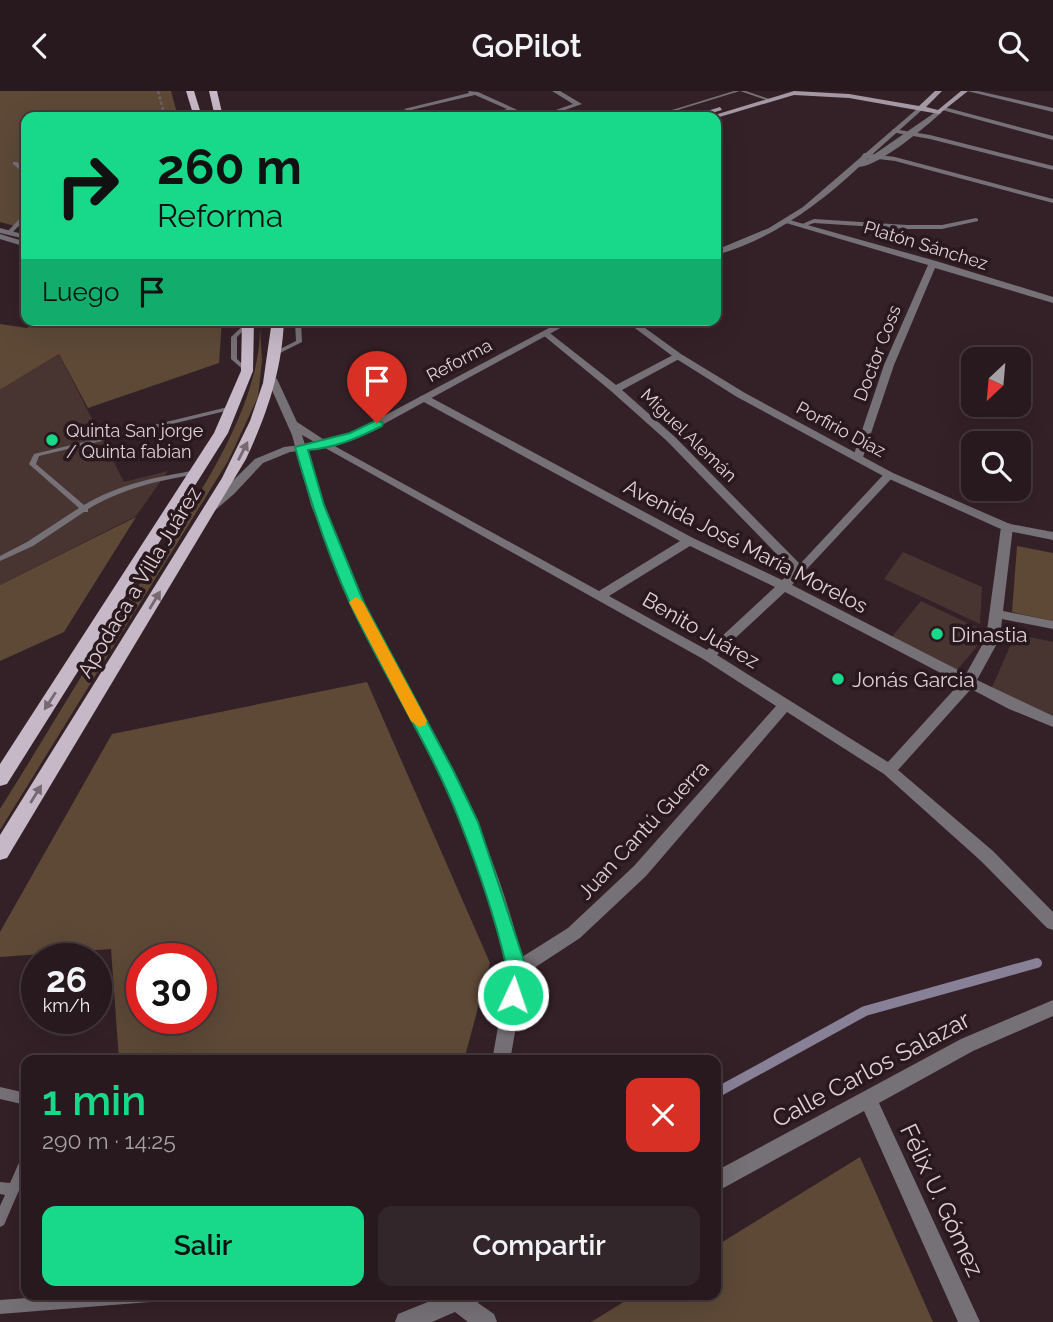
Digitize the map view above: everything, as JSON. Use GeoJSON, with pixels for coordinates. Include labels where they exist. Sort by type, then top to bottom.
{"type":"FeatureCollection","features":[{"type":"Feature","properties":{"kind":"main road"},"geometry":{"type":"LineString","coordinates":[[707,112],[778,91]]}},
{"type":"Feature","properties":{"kind":"main road"},"geometry":{"type":"LineString","coordinates":[[846,91],[919,109]]}},
{"type":"Feature","properties":{"kind":"main road"},"geometry":{"type":"LineString","coordinates":[[919,109],[939,91]]}},
{"type":"Feature","properties":{"kind":"main road"},"geometry":{"type":"LineString","coordinates":[[721,114],[794,93],[817,92],[942,111],[967,91]]}},
{"type":"Feature","properties":{"kind":"main road"},"geometry":{"type":"LineString","coordinates":[[196,112],[191,94],[213,93],[218,112]]}},
{"type":"Feature","properties":{"kind":"main road","name":"Apodaca a Villa Juárez"},"geometry":{"type":"LineString","coordinates":[[0,779],[221,433],[247,371],[246,326]]}},
{"type":"Feature","properties":{"kind":"main road","name":"Apodaca a Villa Juárez"},"geometry":{"type":"LineString","coordinates":[[0,852],[209,510],[254,430],[278,354],[278,326]]}},
{"type":"Feature","properties":{"kind":"street"},"geometry":{"type":"LineString","coordinates":[[555,91],[579,104],[562,112]]}},
{"type":"Feature","properties":{"kind":"street"},"geometry":{"type":"LineString","coordinates":[[967,91],[1053,110]]}},
{"type":"Feature","properties":{"kind":"street"},"geometry":{"type":"LineString","coordinates":[[407,109],[473,92],[518,112]]}},
{"type":"Feature","properties":{"kind":"street"},"geometry":{"type":"LineString","coordinates":[[721,251],[789,221],[854,168],[864,155],[919,109]]}},
{"type":"Feature","properties":{"kind":"street"},"geometry":{"type":"LineString","coordinates":[[505,112],[513,110]]}},
{"type":"Feature","properties":{"kind":"street"},"geometry":{"type":"LineString","coordinates":[[854,168],[878,157],[942,111],[1053,138]]}},
{"type":"Feature","properties":{"kind":"street"},"geometry":{"type":"LineString","coordinates":[[893,131],[1053,168]]}},
{"type":"Feature","properties":{"kind":"street"},"geometry":{"type":"LineString","coordinates":[[864,155],[1053,201]]}},
{"type":"Feature","properties":{"kind":"street","name":"Platón Sánchez"},"geometry":{"type":"LineString","coordinates":[[789,221],[1053,300]]}},
{"type":"Feature","properties":{"kind":"street"},"geometry":{"type":"LineString","coordinates":[[0,230],[21,235]]}},
{"type":"Feature","properties":{"kind":"street"},"geometry":{"type":"LineString","coordinates":[[0,236],[21,243]]}},
{"type":"Feature","properties":{"kind":"street","name":"Doctor Coss"},"geometry":{"type":"LineString","coordinates":[[858,457],[889,365],[933,263]]}},
{"type":"Feature","properties":{"kind":"street"},"geometry":{"type":"LineString","coordinates":[[272,326],[278,354]]}},
{"type":"Feature","properties":{"kind":"street","name":"Reforma"},"geometry":{"type":"LineString","coordinates":[[209,510],[259,461],[288,449],[354,436],[559,326]]}},
{"type":"Feature","properties":{"kind":"street","name":"Porfirio Díaz"},"geometry":{"type":"LineString","coordinates":[[636,326],[678,356],[741,395],[889,475],[1007,527],[1053,535]]}},
{"type":"Feature","properties":{"kind":"street","name":"Miguel Alemán"},"geometry":{"type":"LineString","coordinates":[[546,333],[671,439],[800,571]]}},
{"type":"Feature","properties":{"kind":"street"},"geometry":{"type":"LineString","coordinates":[[615,389],[678,356]]}},
{"type":"Feature","properties":{"kind":"street"},"geometry":{"type":"LineString","coordinates":[[272,379],[292,423],[317,505],[357,603],[445,770],[469,822],[506,925],[517,970],[502,1055]]}},
{"type":"Feature","properties":{"kind":"street","name":"Avenida José María Morelos"},"geometry":{"type":"LineString","coordinates":[[424,398],[689,541],[783,586],[969,683],[1053,722]]}},
{"type":"Feature","properties":{"kind":"street","name":"Benito Juárez"},"geometry":{"type":"LineString","coordinates":[[292,423],[324,444],[708,656],[889,770],[1046,909],[1053,923]]}},
{"type":"Feature","properties":{"kind":"street"},"geometry":{"type":"LineString","coordinates":[[708,656],[800,571],[889,475]]}},
{"type":"Feature","properties":{"kind":"street"},"geometry":{"type":"LineString","coordinates":[[889,770],[969,683],[993,638],[1007,527]]}},
{"type":"Feature","properties":{"kind":"street"},"geometry":{"type":"LineString","coordinates":[[600,596],[689,541]]}},
{"type":"Feature","properties":{"kind":"street"},"geometry":{"type":"LineString","coordinates":[[998,614],[1053,625]]}},
{"type":"Feature","properties":{"kind":"street","name":"Juan Cantú Guerra"},"geometry":{"type":"LineString","coordinates":[[517,970],[574,933],[640,871],[786,704]]}},
{"type":"Feature","properties":{"kind":"street","name":"Calle Carlos Salazar"},"geometry":{"type":"LineString","coordinates":[[721,1179],[967,1045],[1053,1007]]}},
{"type":"Feature","properties":{"kind":"street","name":"Félix U. Gómez"},"geometry":{"type":"LineString","coordinates":[[868,1099],[970,1322]]}},
{"type":"Feature","properties":{"kind":"street"},"geometry":{"type":"LineString","coordinates":[[407,1322],[455,1300]]}},
{"type":"Feature","properties":{"kind":"street"},"geometry":{"type":"LineString","coordinates":[[465,1300],[486,1322]]}},
{"type":"Feature","properties":{"kind":"lane"},"geometry":{"type":"LineString","coordinates":[[669,112],[740,91],[770,100]]}},
{"type":"Feature","properties":{"kind":"lane"},"geometry":{"type":"LineString","coordinates":[[15,163],[21,169]]}},
{"type":"Feature","properties":{"kind":"lane"},"geometry":{"type":"LineString","coordinates":[[10,232],[21,220]]}},
{"type":"Feature","properties":{"kind":"lane"},"geometry":{"type":"LineString","coordinates":[[803,225],[814,221],[942,227],[976,220]]}},
{"type":"Feature","properties":{"kind":"lane"},"geometry":{"type":"LineString","coordinates":[[278,354],[299,342],[298,326]]}},
{"type":"Feature","properties":{"kind":"lane"},"geometry":{"type":"LineString","coordinates":[[85,510],[32,464],[36,455],[232,408]]}},
{"type":"Feature","properties":{"kind":"lane"},"geometry":{"type":"LineString","coordinates":[[0,559],[21,550],[110,493],[142,482],[197,472]]}},
{"type":"Feature","properties":{"kind":"lane"},"geometry":{"type":"LineString","coordinates":[[0,1093],[21,1098]]}},
{"type":"Feature","properties":{"kind":"lane"},"geometry":{"type":"LineString","coordinates":[[0,1221],[6,1189],[21,1167]]}},
{"type":"Feature","properties":{"kind":"lane"},"geometry":{"type":"LineString","coordinates":[[0,1307],[88,1300]]}},
{"type":"Feature","properties":{"kind":"path"},"geometry":{"type":"LineString","coordinates":[[158,91],[164,112]]}},
{"type":"Feature","properties":{"kind":"shaded area"},"geometry":{"type":"Polygon","coordinates":[[[0,91],[171,91],[177,112],[21,112],[21,228],[0,222],[0,91]]]}},
{"type":"Feature","properties":{"kind":"shaded area"},"geometry":{"type":"Polygon","coordinates":[[[0,324],[27,328],[222,326],[219,363],[88,408],[59,354],[0,390],[0,324]]]}},
{"type":"Feature","properties":{"kind":"shaded area"},"geometry":{"type":"Polygon","coordinates":[[[260,326],[262,360],[258,397],[228,461],[0,830],[0,809],[114,623],[207,481],[228,441],[245,402],[256,364],[260,326]]]}},
{"type":"Feature","properties":{"kind":"shaded area"},"geometry":{"type":"Polygon","coordinates":[[[136,517],[64,632],[0,661],[0,585],[136,517]]]}},
{"type":"Feature","properties":{"kind":"shaded area"},"geometry":{"type":"Polygon","coordinates":[[[1017,546],[1053,553],[1053,621],[1012,612],[1017,546]]]}},
{"type":"Feature","properties":{"kind":"shaded area"},"geometry":{"type":"Polygon","coordinates":[[[367,682],[490,963],[465,1055],[119,1055],[112,943],[21,943],[21,955],[0,957],[0,932],[112,734],[367,682]]]}},
{"type":"Feature","properties":{"kind":"shaded area"},"geometry":{"type":"Polygon","coordinates":[[[860,1157],[933,1322],[591,1322],[627,1300],[721,1300],[721,1243],[860,1157]]]}},
{"type":"Feature","properties":{"kind":"building","name":"Quinta San jorge / Quinta fabian"},"geometry":{"type":"Polygon","coordinates":[[[59,354],[124,482],[168,471],[136,516],[0,585],[0,390],[59,354]]]}},
{"type":"Feature","properties":{"kind":"building"},"geometry":{"type":"Polygon","coordinates":[[[903,552],[982,587],[980,624],[884,579],[903,552]]]}},
{"type":"Feature","properties":{"kind":"building","name":"Dinastia"},"geometry":{"type":"Polygon","coordinates":[[[921,601],[982,630],[976,648],[956,671],[891,638],[921,601]]]}},
{"type":"Feature","properties":{"kind":"building"},"geometry":{"type":"Polygon","coordinates":[[[1012,633],[1053,642],[1053,719],[990,692],[1011,644],[1012,633]]]}},
{"type":"Feature","properties":{"kind":"waterway"},"geometry":{"type":"LineString","coordinates":[[721,1090],[865,1011],[1037,963]]}},
{"type":"Feature","properties":{"kind":"slow traffic"},"geometry":{"type":"LineString","coordinates":[[356,602],[419,721]]}},
{"type":"Feature","properties":{"kind":"place","name":"Quinta San jorge / Quinta fabian"},"geometry":{"type":"Point","coordinates":[52,440]}},
{"type":"Feature","properties":{"kind":"place","name":"Dinastia"},"geometry":{"type":"Point","coordinates":[937,634]}},
{"type":"Feature","properties":{"kind":"place","name":"Jonás Garcia"},"geometry":{"type":"Point","coordinates":[838,679]}},
{"type":"Feature","properties":{"kind":"route"},"geometry":{"type":"LineString","coordinates":[[377,423],[354,436],[325,445],[301,447],[317,505],[357,603],[445,770],[469,822],[512,947],[517,970],[513,995]]}}]}
